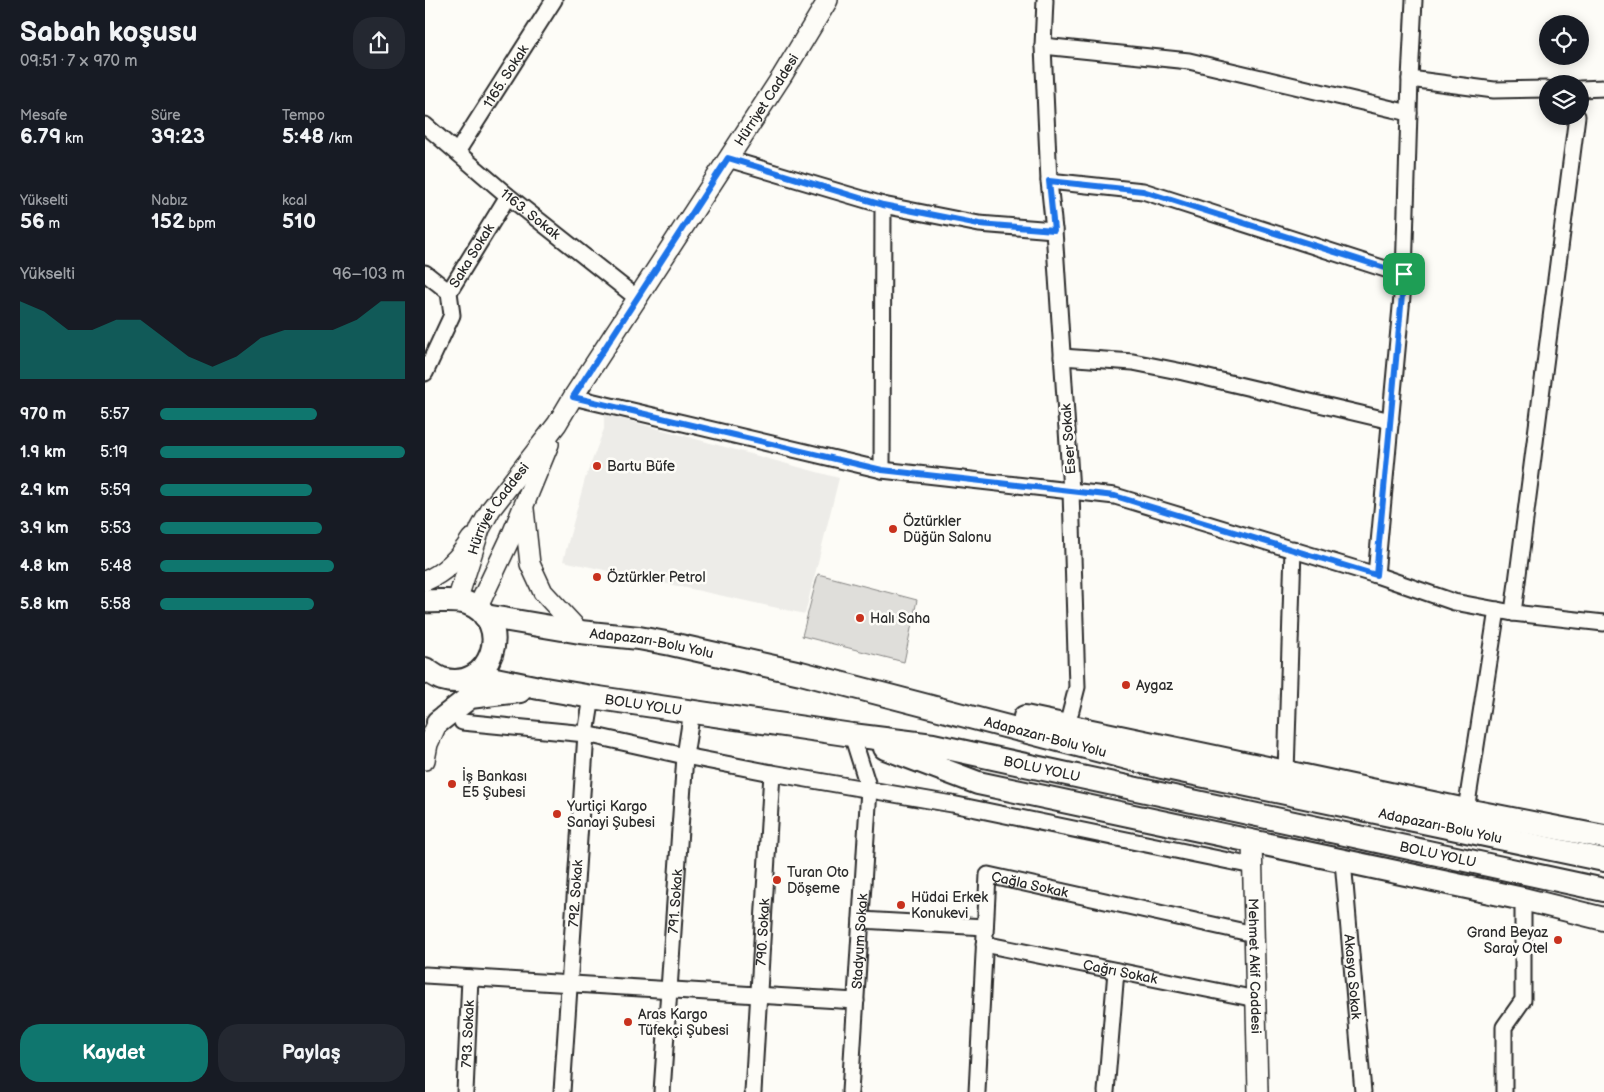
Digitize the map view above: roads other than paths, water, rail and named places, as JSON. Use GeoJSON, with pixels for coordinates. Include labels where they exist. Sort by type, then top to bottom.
{"type":"FeatureCollection","features":[{"type":"Feature","properties":{"kind":"highway"},"geometry":{"type":"LineString","coordinates":[[425,614],[434,606],[458,606],[492,627],[494,640],[492,654],[486,666],[476,675],[465,680],[452,681],[440,678],[425,669]]}},
{"type":"Feature","properties":{"kind":"highway","name":"Adapazarı-Bolu Yolu"},"geometry":{"type":"LineString","coordinates":[[458,606],[580,632],[639,638],[671,644],[801,673],[1162,767],[1604,860]]}},
{"type":"Feature","properties":{"kind":"highway"},"geometry":{"type":"LineString","coordinates":[[801,673],[1604,837]]}},
{"type":"Feature","properties":{"kind":"highway","name":"BOLU YOLU"},"geometry":{"type":"LineString","coordinates":[[476,675],[592,697],[943,747],[1604,890]]}},
{"type":"Feature","properties":{"kind":"highway"},"geometry":{"type":"LineString","coordinates":[[438,722],[452,681]]}},
{"type":"Feature","properties":{"kind":"highway"},"geometry":{"type":"LineString","coordinates":[[438,722],[470,697],[539,688]]}},
{"type":"Feature","properties":{"kind":"highway"},"geometry":{"type":"LineString","coordinates":[[852,735],[978,783],[1523,899],[1604,919]]}},
{"type":"Feature","properties":{"kind":"main road","name":"Hürriyet Caddesi"},"geometry":{"type":"LineString","coordinates":[[458,606],[479,529],[491,508],[557,424],[782,76],[828,0]]}},
{"type":"Feature","properties":{"kind":"main road","name":"Hürriyet Caddesi"},"geometry":{"type":"LineString","coordinates":[[458,606],[510,540],[557,424]]}},
{"type":"Feature","properties":{"kind":"main road"},"geometry":{"type":"LineString","coordinates":[[523,506],[530,564],[543,592],[580,632]]}},
{"type":"Feature","properties":{"kind":"main road"},"geometry":{"type":"LineString","coordinates":[[425,581],[436,577],[462,553],[491,508]]}},
{"type":"Feature","properties":{"kind":"main road"},"geometry":{"type":"LineString","coordinates":[[425,760],[428,744],[438,722]]}},
{"type":"Feature","properties":{"kind":"main road","name":"Mehmet Akif Caddesi"},"geometry":{"type":"LineString","coordinates":[[1252,841],[1258,1092]]}},
{"type":"Feature","properties":{"kind":"street","name":"1165. Sokak"},"geometry":{"type":"LineString","coordinates":[[457,152],[554,0]]}},
{"type":"Feature","properties":{"kind":"street","name":"Eser Sokak"},"geometry":{"type":"LineString","coordinates":[[1045,0],[1043,46],[1049,181],[1054,230],[1071,491],[1077,687],[1067,726]]}},
{"type":"Feature","properties":{"kind":"street"},"geometry":{"type":"LineString","coordinates":[[1376,575],[1404,274],[1414,0]]}},
{"type":"Feature","properties":{"kind":"street"},"geometry":{"type":"LineString","coordinates":[[1043,46],[1189,61],[1409,113]]}},
{"type":"Feature","properties":{"kind":"street"},"geometry":{"type":"LineString","coordinates":[[1410,79],[1493,90],[1539,89]]}},
{"type":"Feature","properties":{"kind":"street"},"geometry":{"type":"LineString","coordinates":[[1589,90],[1604,88]]}},
{"type":"Feature","properties":{"kind":"street","name":"1163. Sokak"},"geometry":{"type":"LineString","coordinates":[[425,125],[508,196],[637,298]]}},
{"type":"Feature","properties":{"kind":"street"},"geometry":{"type":"LineString","coordinates":[[1513,613],[1576,125]]}},
{"type":"Feature","properties":{"kind":"street"},"geometry":{"type":"LineString","coordinates":[[728,158],[883,205],[979,224],[1054,230]]}},
{"type":"Feature","properties":{"kind":"street"},"geometry":{"type":"LineString","coordinates":[[1049,181],[1143,191],[1404,274]]}},
{"type":"Feature","properties":{"kind":"street","name":"Saka Sokak"},"geometry":{"type":"LineString","coordinates":[[426,369],[452,315],[449,292],[508,196]]}},
{"type":"Feature","properties":{"kind":"street"},"geometry":{"type":"LineString","coordinates":[[882,470],[883,205]]}},
{"type":"Feature","properties":{"kind":"street"},"geometry":{"type":"LineString","coordinates":[[425,273],[449,292]]}},
{"type":"Feature","properties":{"kind":"street"},"geometry":{"type":"LineString","coordinates":[[1062,357],[1133,362],[1391,421]]}},
{"type":"Feature","properties":{"kind":"street"},"geometry":{"type":"LineString","coordinates":[[573,397],[882,470],[1115,496],[1293,549],[1454,602],[1513,613],[1604,623]]}},
{"type":"Feature","properties":{"kind":"street"},"geometry":{"type":"LineString","coordinates":[[1286,773],[1293,549]]}},
{"type":"Feature","properties":{"kind":"street"},"geometry":{"type":"LineString","coordinates":[[1465,810],[1497,610]]}},
{"type":"Feature","properties":{"kind":"street","name":"792. Sokak"},"geometry":{"type":"LineString","coordinates":[[562,1092],[586,734],[592,697]]}},
{"type":"Feature","properties":{"kind":"street","name":"791. Sokak"},"geometry":{"type":"LineString","coordinates":[[663,1092],[685,756],[692,711]]}},
{"type":"Feature","properties":{"kind":"street"},"geometry":{"type":"LineString","coordinates":[[462,722],[586,734],[772,773],[952,804],[1253,866]]}},
{"type":"Feature","properties":{"kind":"street"},"geometry":{"type":"LineString","coordinates":[[852,735],[869,789]]}},
{"type":"Feature","properties":{"kind":"street","name":"790. Sokak"},"geometry":{"type":"LineString","coordinates":[[753,1092],[772,773]]}},
{"type":"Feature","properties":{"kind":"street","name":"Stadyum Sokak"},"geometry":{"type":"LineString","coordinates":[[850,1092],[869,789]]}},
{"type":"Feature","properties":{"kind":"street","name":"Akasya Sokak"},"geometry":{"type":"LineString","coordinates":[[1343,861],[1363,1092]]}},
{"type":"Feature","properties":{"kind":"street","name":"Çağla Sokak"},"geometry":{"type":"LineString","coordinates":[[977,1092],[988,875],[1254,934]]}},
{"type":"Feature","properties":{"kind":"street"},"geometry":{"type":"LineString","coordinates":[[1504,1092],[1504,1027],[1523,1000],[1523,899]]}},
{"type":"Feature","properties":{"kind":"street"},"geometry":{"type":"LineString","coordinates":[[861,920],[985,927]]}},
{"type":"Feature","properties":{"kind":"street","name":"Çağrı Sokak"},"geometry":{"type":"LineString","coordinates":[[984,944],[1256,999]]}},
{"type":"Feature","properties":{"kind":"street"},"geometry":{"type":"LineString","coordinates":[[1106,1092],[1116,971]]}},
{"type":"Feature","properties":{"kind":"street"},"geometry":{"type":"LineString","coordinates":[[425,975],[856,1001]]}},
{"type":"Feature","properties":{"kind":"street","name":"793. Sokak"},"geometry":{"type":"LineString","coordinates":[[465,1092],[471,978]]}},
{"type":"Feature","properties":{"kind":"place","name":"Bartu Büfe"},"geometry":{"type":"Point","coordinates":[597,466]}},
{"type":"Feature","properties":{"kind":"place","name":"Öztürkler Düğün Salonu"},"geometry":{"type":"Point","coordinates":[893,529]}},
{"type":"Feature","properties":{"kind":"place","name":"Öztürkler Petrol"},"geometry":{"type":"Point","coordinates":[597,577]}},
{"type":"Feature","properties":{"kind":"place","name":"Halı Saha"},"geometry":{"type":"Point","coordinates":[860,618]}},
{"type":"Feature","properties":{"kind":"place","name":"Aygaz"},"geometry":{"type":"Point","coordinates":[1126,685]}},
{"type":"Feature","properties":{"kind":"place","name":"İş Bankası E5 Şubesi"},"geometry":{"type":"Point","coordinates":[452,784]}},
{"type":"Feature","properties":{"kind":"place","name":"Yurtiçi Kargo Sanayi Şubesi"},"geometry":{"type":"Point","coordinates":[557,814]}},
{"type":"Feature","properties":{"kind":"place","name":"Turan Oto Döşeme"},"geometry":{"type":"Point","coordinates":[777,880]}},
{"type":"Feature","properties":{"kind":"place","name":"Hüdai Erkek Konukevi"},"geometry":{"type":"Point","coordinates":[901,905]}},
{"type":"Feature","properties":{"kind":"place","name":"Grand Beyaz Saray Otel"},"geometry":{"type":"Point","coordinates":[1558,940]}},
{"type":"Feature","properties":{"kind":"place","name":"Aras Kargo Tüfekçi Şubesi"},"geometry":{"type":"Point","coordinates":[628,1022]}}]}
